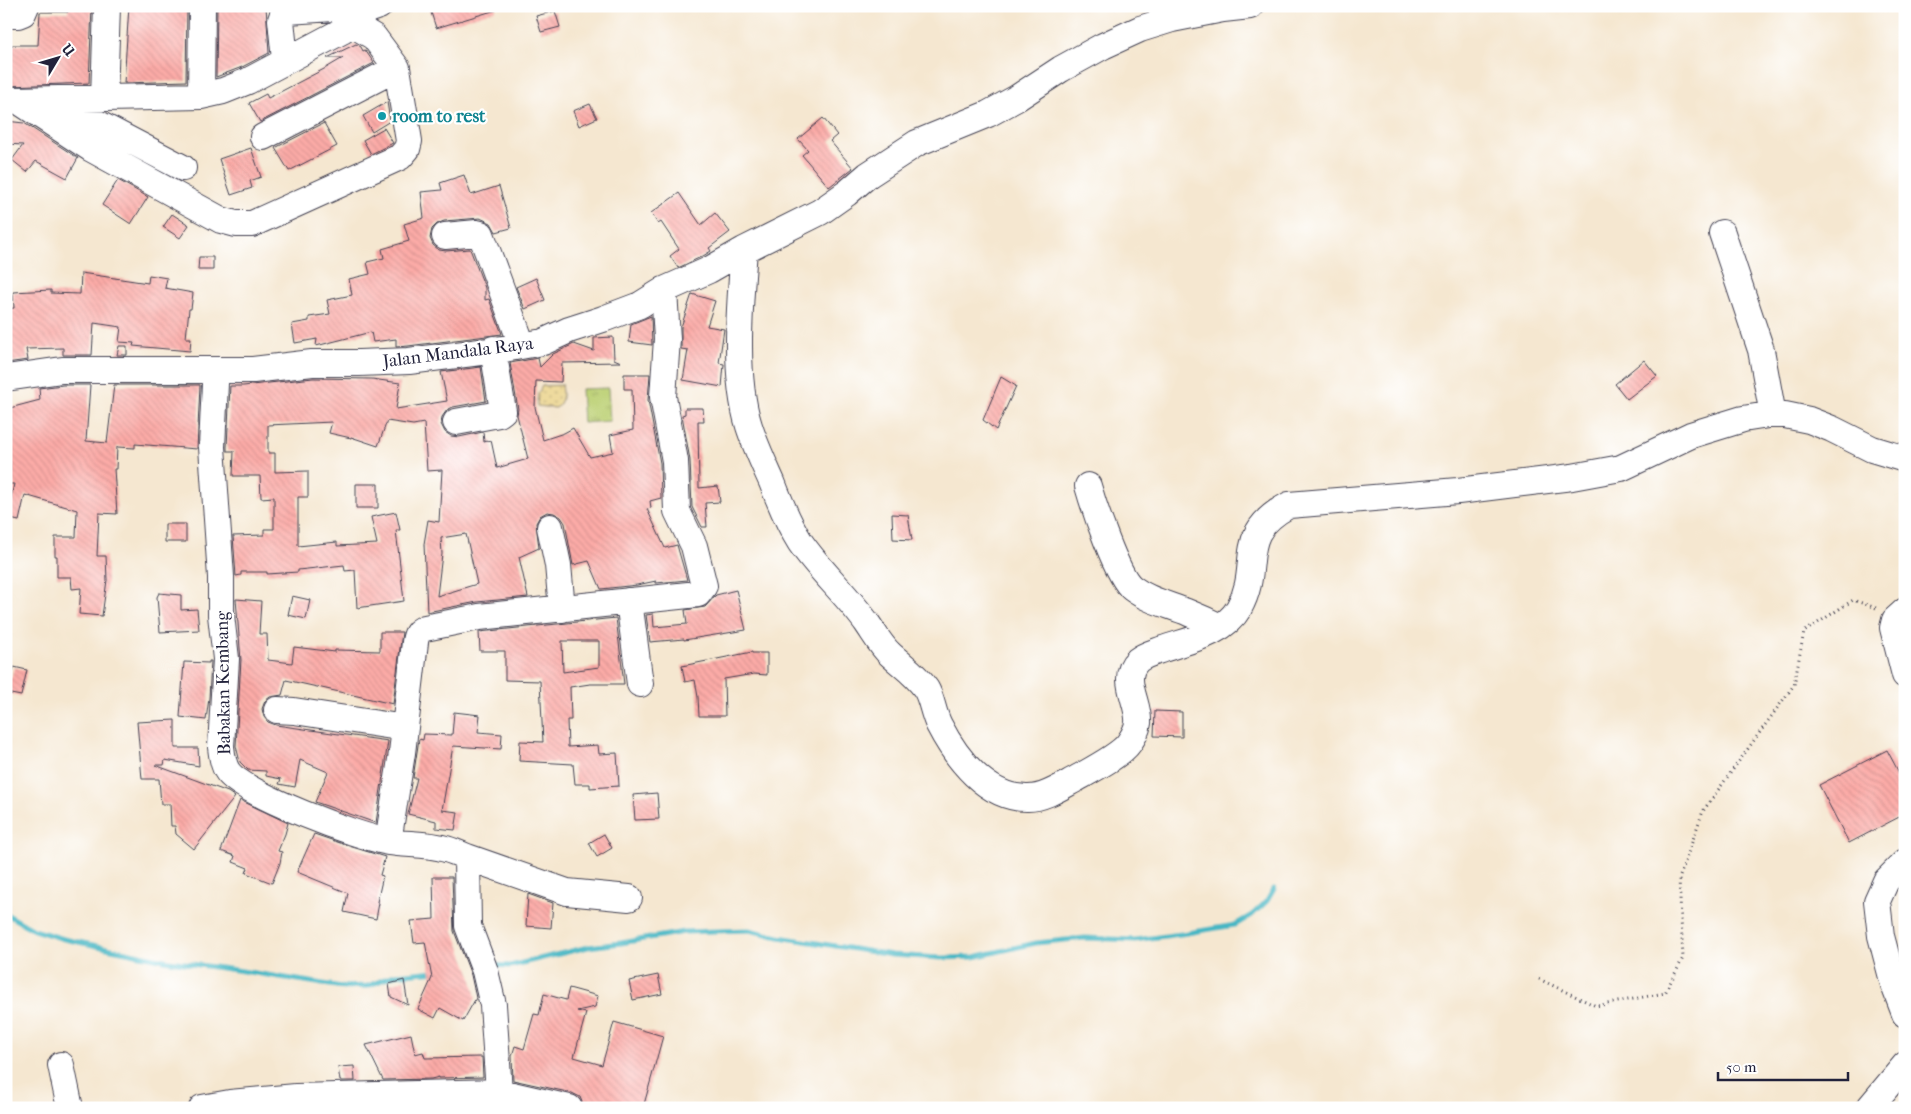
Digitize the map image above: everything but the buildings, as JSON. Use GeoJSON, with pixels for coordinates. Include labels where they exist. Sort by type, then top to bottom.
{"type":"FeatureCollection","features":[{"type":"Feature","properties":{"kind":"street"},"geometry":{"type":"LineString","coordinates":[[6,15],[23,13],[26,6]]}},
{"type":"Feature","properties":{"kind":"street"},"geometry":{"type":"LineString","coordinates":[[104,98],[107,6]]}},
{"type":"Feature","properties":{"kind":"street"},"geometry":{"type":"LineString","coordinates":[[201,96],[202,6]]}},
{"type":"Feature","properties":{"kind":"street","name":"Jalan Mandala Raya"},"geometry":{"type":"LineString","coordinates":[[6,378],[62,370],[253,370],[312,363],[409,361],[544,342],[569,330],[640,305],[664,290],[709,270],[744,250],[820,212],[868,175],[917,142],[988,114],[1017,98],[1061,69],[1103,46],[1140,29],[1172,19],[1250,6]]}},
{"type":"Feature","properties":{"kind":"street"},"geometry":{"type":"LineString","coordinates":[[286,60],[281,20],[283,14],[288,11],[348,7],[365,13]]}},
{"type":"Feature","properties":{"kind":"street"},"geometry":{"type":"LineString","coordinates":[[12,100],[201,96],[223,91],[248,81],[327,40],[365,13]]}},
{"type":"Feature","properties":{"kind":"street"},"geometry":{"type":"LineString","coordinates":[[12,100],[90,148],[221,220],[236,224],[252,224],[400,157],[407,149],[408,141],[397,68],[374,37],[365,13]]}},
{"type":"Feature","properties":{"kind":"street"},"geometry":{"type":"LineString","coordinates":[[263,137],[397,68]]}},
{"type":"Feature","properties":{"kind":"street"},"geometry":{"type":"LineString","coordinates":[[50,99],[183,168]]}},
{"type":"Feature","properties":{"kind":"street"},"geometry":{"type":"LineString","coordinates":[[1722,233],[1761,350],[1773,415]]}},
{"type":"Feature","properties":{"kind":"street"},"geometry":{"type":"LineString","coordinates":[[444,236],[481,234],[522,345]]}},
{"type":"Feature","properties":{"kind":"street"},"geometry":{"type":"LineString","coordinates":[[744,250],[740,306],[741,389],[748,425],[784,512],[801,543],[863,617],[888,653],[917,677],[928,693],[933,714],[946,739],[976,776],[1000,794],[1029,798],[1056,790],[1126,748],[1135,734],[1138,721],[1129,676],[1139,659],[1226,624],[1238,611],[1248,590],[1251,546],[1262,526],[1273,514],[1289,505],[1458,491],[1572,477],[1621,468],[1691,435],[1743,419],[1773,415],[1785,415],[1809,420],[1872,449],[1905,459]]}},
{"type":"Feature","properties":{"kind":"street"},"geometry":{"type":"LineString","coordinates":[[388,842],[405,728],[416,635],[419,630],[479,618],[698,594],[704,586],[694,546],[677,511],[675,461],[663,397],[667,339],[664,290]]}},
{"type":"Feature","properties":{"kind":"street"},"geometry":{"type":"LineString","coordinates":[[456,422],[499,414],[503,411],[493,349]]}},
{"type":"Feature","properties":{"kind":"street","name":"Babakan Kembang"},"geometry":{"type":"LineString","coordinates":[[213,370],[215,383],[212,446],[221,576],[221,615],[226,659],[221,747],[228,772],[262,796],[341,827],[388,842],[445,849],[567,892],[629,898]]}},
{"type":"Feature","properties":{"kind":"street"},"geometry":{"type":"LineString","coordinates":[[1088,486],[1096,513],[1116,562],[1130,587],[1150,599],[1188,612],[1212,631]]}},
{"type":"Feature","properties":{"kind":"street"},"geometry":{"type":"LineString","coordinates":[[550,526],[558,565],[562,609]]}},
{"type":"Feature","properties":{"kind":"street"},"geometry":{"type":"LineString","coordinates":[[629,601],[640,684]]}},
{"type":"Feature","properties":{"kind":"street"},"geometry":{"type":"LineString","coordinates":[[1902,614],[1894,620],[1893,628],[1905,675]]}},
{"type":"Feature","properties":{"kind":"street"},"geometry":{"type":"LineString","coordinates":[[277,710],[405,728]]}},
{"type":"Feature","properties":{"kind":"street"},"geometry":{"type":"LineString","coordinates":[[467,857],[468,926],[485,971],[493,1005],[499,1092]]}},
{"type":"Feature","properties":{"kind":"street"},"geometry":{"type":"LineString","coordinates":[[1905,862],[1886,881],[1877,901],[1881,936],[1894,985],[1905,1014]]}},
{"type":"Feature","properties":{"kind":"street"},"geometry":{"type":"LineString","coordinates":[[61,1065],[70,1108]]}},
{"type":"Feature","properties":{"kind":"street"},"geometry":{"type":"LineString","coordinates":[[1872,1107],[1905,1065]]}},
{"type":"Feature","properties":{"kind":"street"},"geometry":{"type":"LineString","coordinates":[[202,1108],[265,1104],[296,1097],[381,1101],[427,1100],[499,1092],[569,1108]]}},
{"type":"Feature","properties":{"kind":"path"},"geometry":{"type":"LineString","coordinates":[[1539,979],[1596,1006],[1665,993],[1683,958],[1679,879],[1703,811],[1794,685],[1804,632],[1853,600],[1902,614]]}},
{"type":"Feature","properties":{"kind":"green space"},"geometry":{"type":"Polygon","coordinates":[[[608,388],[610,421],[583,423],[581,389],[608,388]]]}},
{"type":"Feature","properties":{"kind":"sand"},"geometry":{"type":"Polygon","coordinates":[[[563,385],[561,386],[561,401],[556,408],[537,406],[538,394],[542,386],[563,385]]]}},
{"type":"Feature","properties":{"kind":"waterway"},"geometry":{"type":"LineString","coordinates":[[492,965],[510,966],[588,947],[684,932],[749,930],[779,937],[892,955],[941,958],[974,957],[1036,943],[1085,938],[1135,940],[1235,925],[1252,915],[1267,901],[1274,889]]}},
{"type":"Feature","properties":{"kind":"waterway"},"geometry":{"type":"LineString","coordinates":[[6,914],[34,930],[64,939],[169,961],[342,987],[368,986],[394,975],[436,971]]}},
{"type":"Feature","properties":{"kind":"place","name":"room to rest"},"geometry":{"type":"Point","coordinates":[382,116]}}]}
